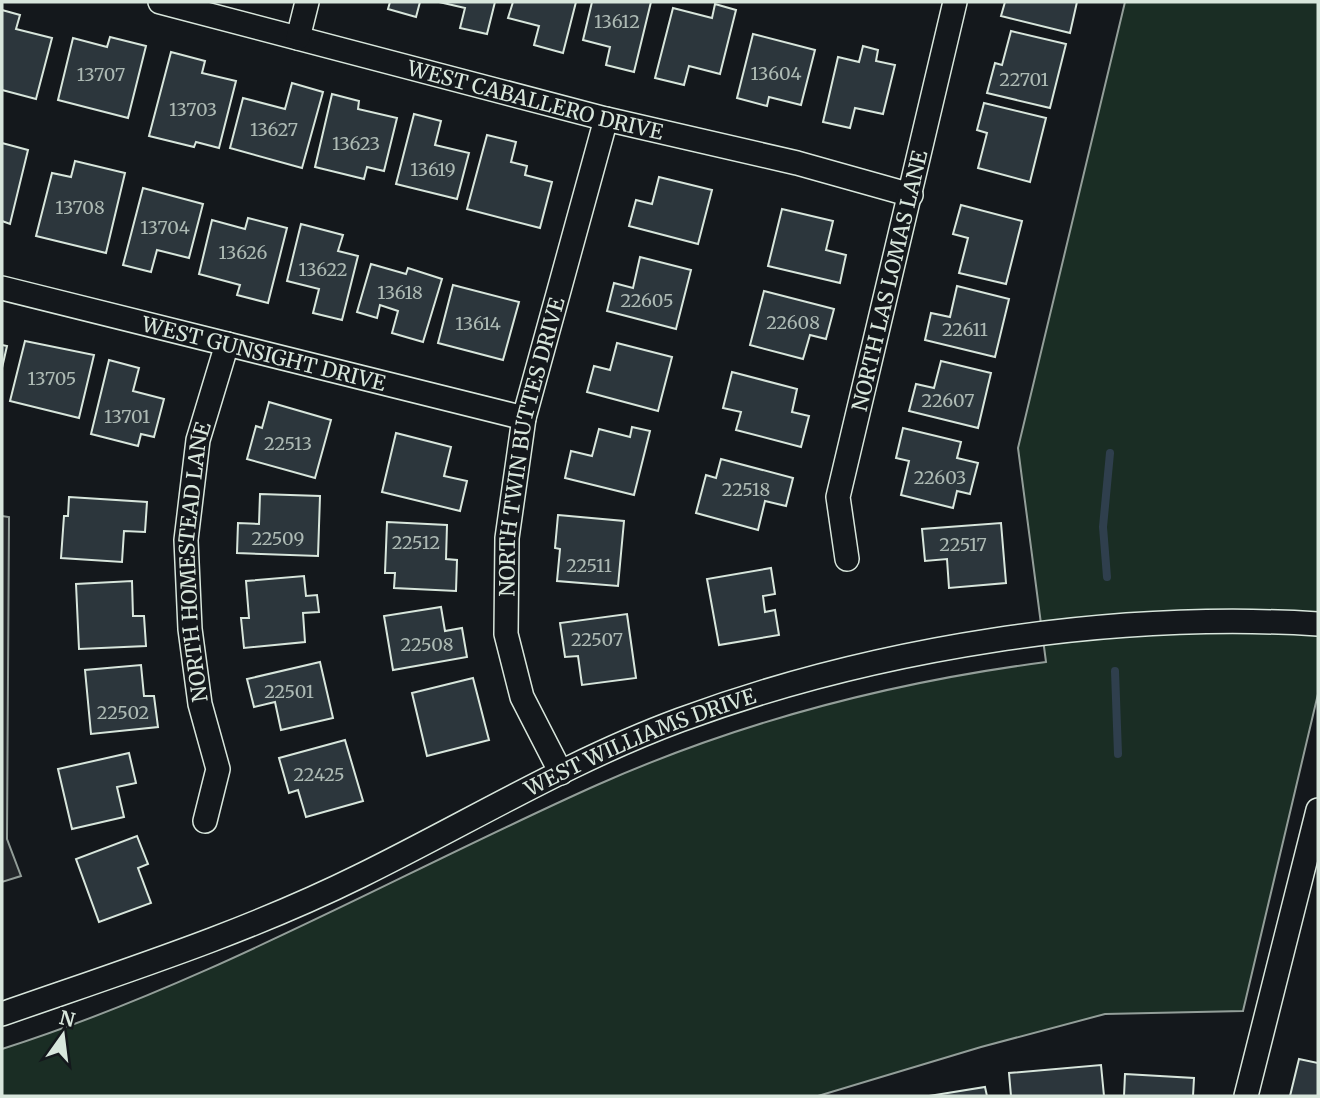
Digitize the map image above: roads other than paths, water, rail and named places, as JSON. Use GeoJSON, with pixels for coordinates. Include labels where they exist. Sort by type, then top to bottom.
{"type":"FeatureCollection","features":[{"type":"Feature","properties":{"kind":"street","name":"WEST CABALLERO DRIVE"},"geometry":{"type":"LineString","coordinates":[[160,2],[606,119],[797,163],[911,195]]}},
{"type":"Feature","properties":{"kind":"street"},"geometry":{"type":"LineString","coordinates":[[298,38],[307,2]]}},
{"type":"Feature","properties":{"kind":"street","name":"NORTH LAS LOMAS LANE"},"geometry":{"type":"LineString","coordinates":[[847,559],[838,497],[955,2]]}},
{"type":"Feature","properties":{"kind":"street","name":"NORTH TWIN BUTTES DRIVE"},"geometry":{"type":"LineString","coordinates":[[561,773],[522,697],[506,634],[508,538],[524,418],[606,119]]}},
{"type":"Feature","properties":{"kind":"street","name":"WEST GUNSIGHT DRIVE"},"geometry":{"type":"LineString","coordinates":[[2,288],[524,418]]}},
{"type":"Feature","properties":{"kind":"street","name":"NORTH HOMESTEAD LANE"},"geometry":{"type":"LineString","coordinates":[[205,821],[218,769],[200,704],[190,629],[186,540],[198,440],[227,344]]}},
{"type":"Feature","properties":{"kind":"street","name":"WEST WILLIAMS DRIVE"},"geometry":{"type":"LineString","coordinates":[[2,1014],[241,930],[358,877],[561,773],[678,720],[794,683],[953,646],[1132,626],[1247,622],[1318,624]]}},
{"type":"Feature","properties":{"kind":"street"},"geometry":{"type":"LineString","coordinates":[[1246,1096],[1316,825]]}},
{"type":"Feature","properties":{"kind":"waterway"},"geometry":{"type":"LineString","coordinates":[[1107,577],[1103,527],[1110,453]]}},
{"type":"Feature","properties":{"kind":"waterway"},"geometry":{"type":"LineString","coordinates":[[1115,671],[1118,754]]}}]}
